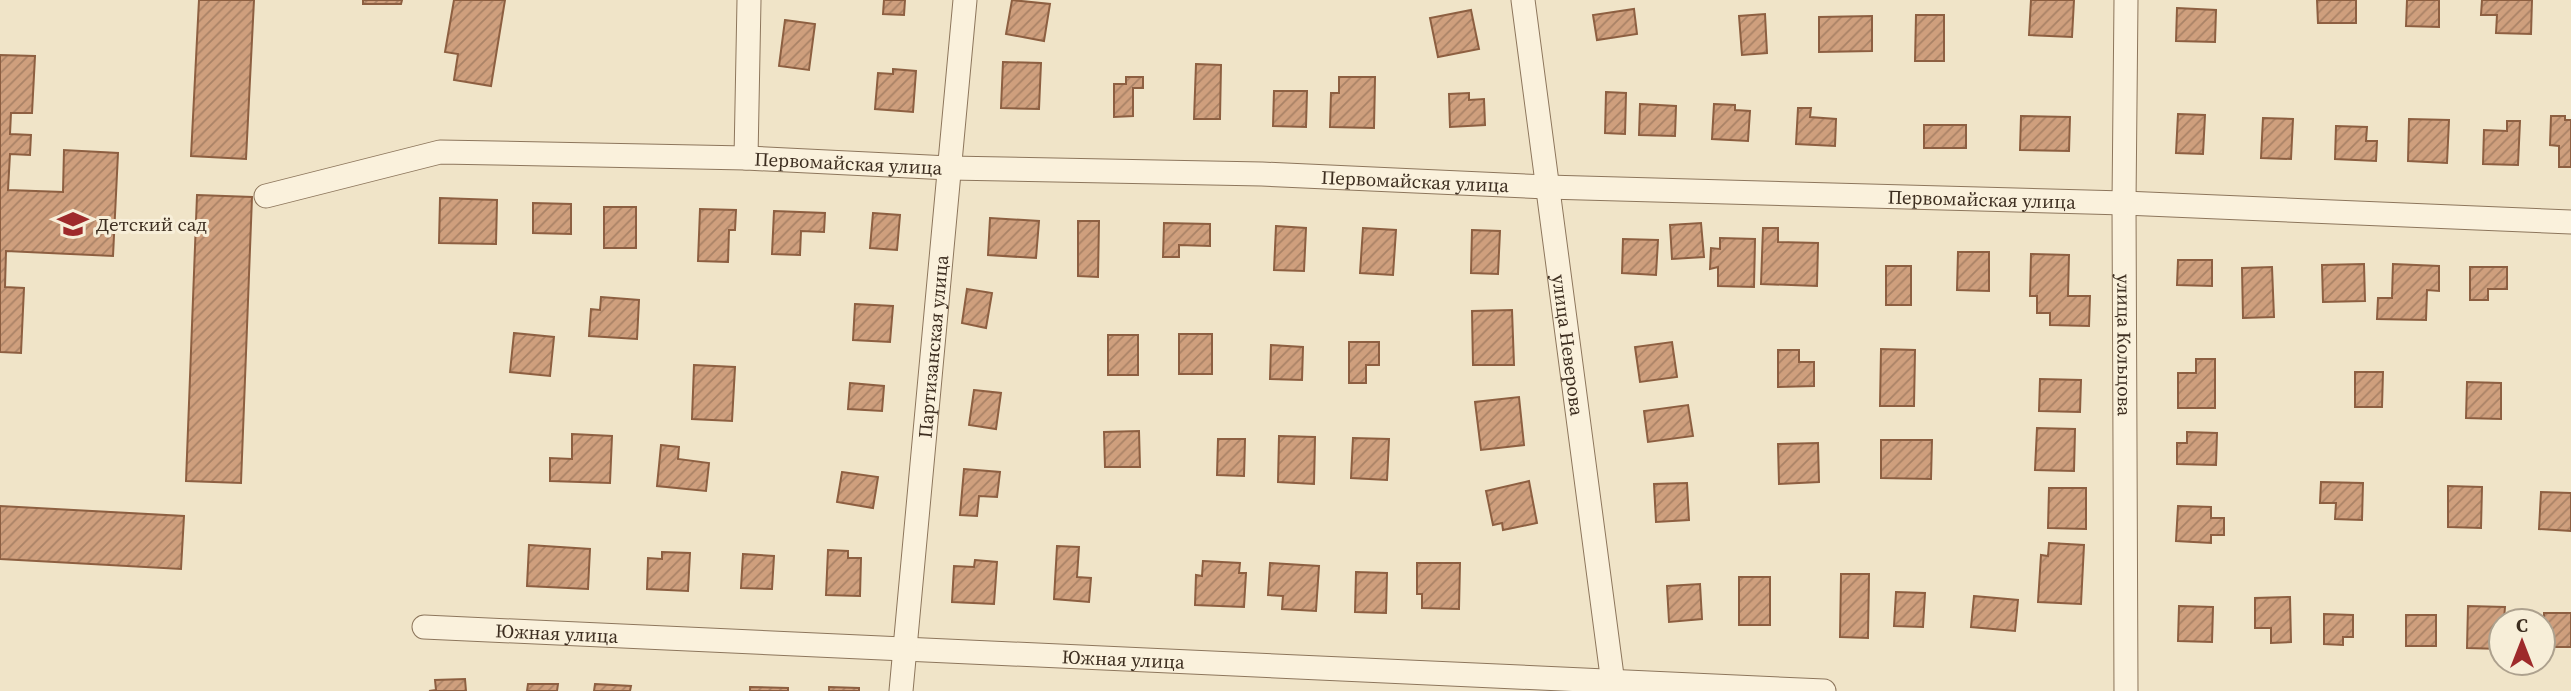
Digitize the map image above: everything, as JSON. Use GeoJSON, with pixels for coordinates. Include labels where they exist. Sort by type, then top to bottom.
{"type":"FeatureCollection","features":[{"type":"Feature","properties":{"kind":"street"},"geometry":{"type":"LineString","coordinates":[[746,158],[749,0]]}},
{"type":"Feature","properties":{"kind":"street","name":"Партизанская улица"},"geometry":{"type":"LineString","coordinates":[[901,691],[965,0]]}},
{"type":"Feature","properties":{"kind":"street","name":"улица Неверова"},"geometry":{"type":"LineString","coordinates":[[1523,0],[1614,687]]}},
{"type":"Feature","properties":{"kind":"street","name":"улица Кольцова"},"geometry":{"type":"LineString","coordinates":[[2126,0],[2126,691]]}},
{"type":"Feature","properties":{"kind":"street","name":"Первомайская улица"},"geometry":{"type":"LineString","coordinates":[[266,196],[440,152],[746,158],[949,168],[1262,174],[1547,187],[2124,203],[2571,222]]}},
{"type":"Feature","properties":{"kind":"street","name":"Южная улица"},"geometry":{"type":"LineString","coordinates":[[424,627],[905,649],[1614,687],[1824,691]]}},
{"type":"Feature","properties":{"kind":"building"},"geometry":{"type":"Polygon","coordinates":[[[199,0],[254,0],[246,159],[191,156],[199,0]]]}},
{"type":"Feature","properties":{"kind":"building"},"geometry":{"type":"Polygon","coordinates":[[[363,0],[402,0],[401,4],[363,4],[363,0]]]}},
{"type":"Feature","properties":{"kind":"building"},"geometry":{"type":"Polygon","coordinates":[[[454,0],[505,0],[491,86],[454,80],[458,54],[445,52],[454,0]]]}},
{"type":"Feature","properties":{"kind":"building"},"geometry":{"type":"Polygon","coordinates":[[[884,0],[905,0],[904,15],[883,14],[884,0]]]}},
{"type":"Feature","properties":{"kind":"building"},"geometry":{"type":"Polygon","coordinates":[[[1012,0],[1050,4],[1044,41],[1006,34],[1012,0]]]}},
{"type":"Feature","properties":{"kind":"building"},"geometry":{"type":"Polygon","coordinates":[[[2031,0],[2074,0],[2072,37],[2029,35],[2031,0]]]}},
{"type":"Feature","properties":{"kind":"building"},"geometry":{"type":"Polygon","coordinates":[[[2317,0],[2356,0],[2356,23],[2318,23],[2317,0]]]}},
{"type":"Feature","properties":{"kind":"building"},"geometry":{"type":"Polygon","coordinates":[[[2407,0],[2439,0],[2439,27],[2406,26],[2407,0]]]}},
{"type":"Feature","properties":{"kind":"building"},"geometry":{"type":"Polygon","coordinates":[[[2482,0],[2532,0],[2531,34],[2496,33],[2497,15],[2481,15],[2482,0]]]}},
{"type":"Feature","properties":{"kind":"building"},"geometry":{"type":"Polygon","coordinates":[[[2177,8],[2216,10],[2215,42],[2176,41],[2177,8]]]}},
{"type":"Feature","properties":{"kind":"building"},"geometry":{"type":"Polygon","coordinates":[[[1634,9],[1637,34],[1597,40],[1593,15],[1634,9]]]}},
{"type":"Feature","properties":{"kind":"building"},"geometry":{"type":"Polygon","coordinates":[[[1471,10],[1479,49],[1438,57],[1430,18],[1471,10]]]}},
{"type":"Feature","properties":{"kind":"building"},"geometry":{"type":"Polygon","coordinates":[[[1765,14],[1767,53],[1742,55],[1739,16],[1765,14]]]}},
{"type":"Feature","properties":{"kind":"building"},"geometry":{"type":"Polygon","coordinates":[[[1916,15],[1944,15],[1944,61],[1915,61],[1916,15]]]}},
{"type":"Feature","properties":{"kind":"building"},"geometry":{"type":"Polygon","coordinates":[[[1872,16],[1872,51],[1819,52],[1819,17],[1872,16]]]}},
{"type":"Feature","properties":{"kind":"building"},"geometry":{"type":"Polygon","coordinates":[[[785,20],[815,24],[809,70],[779,66],[785,20]]]}},
{"type":"Feature","properties":{"kind":"building"},"geometry":{"type":"Polygon","coordinates":[[[0,55],[35,56],[32,113],[11,113],[10,134],[31,135],[30,155],[10,154],[8,190],[63,192],[64,150],[118,153],[113,256],[6,251],[5,287],[24,288],[21,353],[0,352],[0,55]]]}},
{"type":"Feature","properties":{"kind":"building"},"geometry":{"type":"Polygon","coordinates":[[[1003,62],[1041,63],[1039,109],[1001,108],[1003,62]]]}},
{"type":"Feature","properties":{"kind":"building"},"geometry":{"type":"Polygon","coordinates":[[[1196,64],[1221,65],[1220,119],[1194,119],[1196,64]]]}},
{"type":"Feature","properties":{"kind":"building"},"geometry":{"type":"Polygon","coordinates":[[[893,69],[916,71],[913,112],[875,109],[878,73],[893,74],[893,69]]]}},
{"type":"Feature","properties":{"kind":"building"},"geometry":{"type":"Polygon","coordinates":[[[1126,77],[1143,77],[1143,88],[1133,88],[1133,116],[1114,117],[1114,84],[1126,84],[1126,77]]]}},
{"type":"Feature","properties":{"kind":"building"},"geometry":{"type":"Polygon","coordinates":[[[1339,77],[1375,77],[1374,128],[1330,127],[1331,93],[1339,93],[1339,77]]]}},
{"type":"Feature","properties":{"kind":"building"},"geometry":{"type":"Polygon","coordinates":[[[1274,91],[1307,91],[1306,127],[1273,126],[1274,91]]]}},
{"type":"Feature","properties":{"kind":"building"},"geometry":{"type":"Polygon","coordinates":[[[1606,92],[1626,93],[1625,134],[1605,133],[1606,92]]]}},
{"type":"Feature","properties":{"kind":"building"},"geometry":{"type":"Polygon","coordinates":[[[1469,93],[1469,100],[1484,99],[1485,125],[1450,127],[1449,94],[1469,93]]]}},
{"type":"Feature","properties":{"kind":"building"},"geometry":{"type":"Polygon","coordinates":[[[1640,104],[1676,106],[1675,136],[1639,135],[1640,104]]]}},
{"type":"Feature","properties":{"kind":"building"},"geometry":{"type":"Polygon","coordinates":[[[1714,104],[1735,105],[1735,110],[1750,111],[1748,141],[1712,139],[1714,104]]]}},
{"type":"Feature","properties":{"kind":"building"},"geometry":{"type":"Polygon","coordinates":[[[1798,108],[1811,108],[1810,117],[1836,119],[1835,146],[1796,144],[1798,108]]]}},
{"type":"Feature","properties":{"kind":"building"},"geometry":{"type":"Polygon","coordinates":[[[2178,114],[2205,115],[2203,154],[2176,153],[2178,114]]]}},
{"type":"Feature","properties":{"kind":"building"},"geometry":{"type":"Polygon","coordinates":[[[2021,116],[2070,117],[2069,151],[2020,150],[2021,116]]]}},
{"type":"Feature","properties":{"kind":"building"},"geometry":{"type":"Polygon","coordinates":[[[2551,116],[2565,116],[2565,120],[2571,120],[2571,167],[2559,167],[2559,146],[2550,145],[2551,116]]]}},
{"type":"Feature","properties":{"kind":"building"},"geometry":{"type":"Polygon","coordinates":[[[2263,118],[2293,119],[2291,159],[2261,158],[2263,118]]]}},
{"type":"Feature","properties":{"kind":"building"},"geometry":{"type":"Polygon","coordinates":[[[2409,119],[2449,120],[2447,163],[2408,161],[2409,119]]]}},
{"type":"Feature","properties":{"kind":"building"},"geometry":{"type":"Polygon","coordinates":[[[2507,121],[2520,121],[2518,165],[2483,164],[2484,130],[2507,131],[2507,121]]]}},
{"type":"Feature","properties":{"kind":"building"},"geometry":{"type":"Polygon","coordinates":[[[1924,125],[1966,125],[1966,148],[1924,148],[1924,125]]]}},
{"type":"Feature","properties":{"kind":"building"},"geometry":{"type":"Polygon","coordinates":[[[2336,126],[2367,127],[2366,141],[2377,141],[2376,161],[2335,159],[2336,126]]]}},
{"type":"Feature","properties":{"kind":"building"},"geometry":{"type":"Polygon","coordinates":[[[197,195],[252,197],[241,483],[186,481],[197,195]]]}},
{"type":"Feature","properties":{"kind":"building"},"geometry":{"type":"Polygon","coordinates":[[[440,198],[497,200],[496,244],[439,243],[440,198]]]}},
{"type":"Feature","properties":{"kind":"building"},"geometry":{"type":"Polygon","coordinates":[[[533,203],[571,204],[571,234],[533,233],[533,203]]]}},
{"type":"Feature","properties":{"kind":"building"},"geometry":{"type":"Polygon","coordinates":[[[604,207],[636,207],[636,248],[604,248],[604,207]]]}},
{"type":"Feature","properties":{"kind":"building"},"geometry":{"type":"Polygon","coordinates":[[[700,209],[736,210],[735,230],[729,230],[728,262],[698,261],[700,209]]]}},
{"type":"Feature","properties":{"kind":"building"},"geometry":{"type":"Polygon","coordinates":[[[774,211],[825,213],[824,232],[801,231],[800,255],[772,254],[774,211]]]}},
{"type":"Feature","properties":{"kind":"building"},"geometry":{"type":"Polygon","coordinates":[[[873,213],[900,215],[897,250],[870,248],[873,213]]]}},
{"type":"Feature","properties":{"kind":"building"},"geometry":{"type":"Polygon","coordinates":[[[990,218],[1039,221],[1036,258],[988,255],[990,218]]]}},
{"type":"Feature","properties":{"kind":"building"},"geometry":{"type":"Polygon","coordinates":[[[1078,221],[1099,221],[1098,277],[1078,276],[1078,221]]]}},
{"type":"Feature","properties":{"kind":"building"},"geometry":{"type":"Polygon","coordinates":[[[1164,223],[1210,224],[1210,246],[1179,245],[1179,257],[1163,257],[1164,223]]]}},
{"type":"Feature","properties":{"kind":"building"},"geometry":{"type":"Polygon","coordinates":[[[1701,223],[1704,257],[1672,259],[1670,225],[1701,223]]]}},
{"type":"Feature","properties":{"kind":"building"},"geometry":{"type":"Polygon","coordinates":[[[1276,226],[1306,228],[1304,271],[1274,270],[1276,226]]]}},
{"type":"Feature","properties":{"kind":"building"},"geometry":{"type":"Polygon","coordinates":[[[1363,228],[1396,230],[1393,275],[1360,273],[1363,228]]]}},
{"type":"Feature","properties":{"kind":"building"},"geometry":{"type":"Polygon","coordinates":[[[1763,228],[1778,228],[1778,242],[1818,243],[1817,286],[1761,284],[1763,228]]]}},
{"type":"Feature","properties":{"kind":"building"},"geometry":{"type":"Polygon","coordinates":[[[1472,230],[1500,231],[1498,274],[1471,273],[1472,230]]]}},
{"type":"Feature","properties":{"kind":"building"},"geometry":{"type":"Polygon","coordinates":[[[1720,238],[1755,239],[1754,287],[1718,286],[1718,267],[1710,269],[1711,248],[1720,249],[1720,238]]]}},
{"type":"Feature","properties":{"kind":"building"},"geometry":{"type":"Polygon","coordinates":[[[1623,239],[1658,240],[1656,275],[1622,273],[1623,239]]]}},
{"type":"Feature","properties":{"kind":"building"},"geometry":{"type":"Polygon","coordinates":[[[1958,252],[1989,252],[1989,291],[1957,290],[1958,252]]]}},
{"type":"Feature","properties":{"kind":"building"},"geometry":{"type":"Polygon","coordinates":[[[2031,254],[2069,255],[2068,296],[2090,296],[2089,326],[2050,325],[2050,313],[2037,313],[2037,296],[2030,296],[2031,254]]]}},
{"type":"Feature","properties":{"kind":"building"},"geometry":{"type":"Polygon","coordinates":[[[2178,260],[2212,260],[2212,286],[2177,285],[2178,260]]]}},
{"type":"Feature","properties":{"kind":"building"},"geometry":{"type":"Polygon","coordinates":[[[2364,264],[2365,301],[2323,302],[2322,265],[2364,264]]]}},
{"type":"Feature","properties":{"kind":"building"},"geometry":{"type":"Polygon","coordinates":[[[2393,264],[2439,266],[2439,291],[2427,290],[2426,320],[2377,319],[2378,298],[2392,298],[2393,264]]]}},
{"type":"Feature","properties":{"kind":"building"},"geometry":{"type":"Polygon","coordinates":[[[1886,266],[1911,266],[1911,305],[1886,305],[1886,266]]]}},
{"type":"Feature","properties":{"kind":"building"},"geometry":{"type":"Polygon","coordinates":[[[2272,267],[2274,317],[2243,318],[2242,268],[2272,267]]]}},
{"type":"Feature","properties":{"kind":"building"},"geometry":{"type":"Polygon","coordinates":[[[2470,267],[2507,267],[2507,289],[2488,289],[2488,300],[2470,300],[2470,267]]]}},
{"type":"Feature","properties":{"kind":"building"},"geometry":{"type":"Polygon","coordinates":[[[967,289],[992,293],[986,328],[962,323],[967,289]]]}},
{"type":"Feature","properties":{"kind":"building"},"geometry":{"type":"Polygon","coordinates":[[[601,297],[639,300],[637,339],[589,336],[591,309],[600,310],[601,297]]]}},
{"type":"Feature","properties":{"kind":"building"},"geometry":{"type":"Polygon","coordinates":[[[855,304],[893,306],[890,342],[853,340],[855,304]]]}},
{"type":"Feature","properties":{"kind":"building"},"geometry":{"type":"Polygon","coordinates":[[[1512,310],[1514,365],[1473,365],[1472,311],[1512,310]]]}},
{"type":"Feature","properties":{"kind":"building"},"geometry":{"type":"Polygon","coordinates":[[[514,333],[554,337],[550,376],[510,372],[514,333]]]}},
{"type":"Feature","properties":{"kind":"building"},"geometry":{"type":"Polygon","coordinates":[[[1179,334],[1212,334],[1212,374],[1179,374],[1179,334]]]}},
{"type":"Feature","properties":{"kind":"building"},"geometry":{"type":"Polygon","coordinates":[[[1108,335],[1138,335],[1138,375],[1108,375],[1108,335]]]}},
{"type":"Feature","properties":{"kind":"building"},"geometry":{"type":"Polygon","coordinates":[[[1349,342],[1379,342],[1379,365],[1366,365],[1366,383],[1349,383],[1349,342]]]}},
{"type":"Feature","properties":{"kind":"building"},"geometry":{"type":"Polygon","coordinates":[[[1672,342],[1677,377],[1640,382],[1635,347],[1672,342]]]}},
{"type":"Feature","properties":{"kind":"building"},"geometry":{"type":"Polygon","coordinates":[[[1271,345],[1303,347],[1302,380],[1270,379],[1271,345]]]}},
{"type":"Feature","properties":{"kind":"building"},"geometry":{"type":"Polygon","coordinates":[[[1881,349],[1915,350],[1914,406],[1880,406],[1881,349]]]}},
{"type":"Feature","properties":{"kind":"building"},"geometry":{"type":"Polygon","coordinates":[[[1778,350],[1799,350],[1799,362],[1814,362],[1814,386],[1778,387],[1778,350]]]}},
{"type":"Feature","properties":{"kind":"building"},"geometry":{"type":"Polygon","coordinates":[[[2196,359],[2215,359],[2215,408],[2178,408],[2178,373],[2196,373],[2196,359]]]}},
{"type":"Feature","properties":{"kind":"building"},"geometry":{"type":"Polygon","coordinates":[[[694,365],[735,367],[732,421],[692,419],[694,365]]]}},
{"type":"Feature","properties":{"kind":"building"},"geometry":{"type":"Polygon","coordinates":[[[2355,372],[2383,372],[2382,407],[2355,407],[2355,372]]]}},
{"type":"Feature","properties":{"kind":"building"},"geometry":{"type":"Polygon","coordinates":[[[2040,379],[2081,380],[2080,412],[2039,411],[2040,379]]]}},
{"type":"Feature","properties":{"kind":"building"},"geometry":{"type":"Polygon","coordinates":[[[2467,382],[2501,383],[2501,419],[2466,418],[2467,382]]]}},
{"type":"Feature","properties":{"kind":"building"},"geometry":{"type":"Polygon","coordinates":[[[850,383],[884,386],[882,411],[848,409],[850,383]]]}},
{"type":"Feature","properties":{"kind":"building"},"geometry":{"type":"Polygon","coordinates":[[[974,390],[1001,393],[996,429],[969,425],[974,390]]]}},
{"type":"Feature","properties":{"kind":"building"},"geometry":{"type":"Polygon","coordinates":[[[1519,397],[1524,445],[1481,450],[1475,402],[1519,397]]]}},
{"type":"Feature","properties":{"kind":"building"},"geometry":{"type":"Polygon","coordinates":[[[1688,405],[1693,436],[1648,442],[1644,411],[1688,405]]]}},
{"type":"Feature","properties":{"kind":"building"},"geometry":{"type":"Polygon","coordinates":[[[2037,428],[2075,429],[2074,471],[2035,470],[2037,428]]]}},
{"type":"Feature","properties":{"kind":"building"},"geometry":{"type":"Polygon","coordinates":[[[1139,431],[1140,467],[1105,467],[1104,432],[1139,431]]]}},
{"type":"Feature","properties":{"kind":"building"},"geometry":{"type":"Polygon","coordinates":[[[2187,432],[2217,433],[2216,465],[2177,464],[2177,443],[2187,443],[2187,432]]]}},
{"type":"Feature","properties":{"kind":"building"},"geometry":{"type":"Polygon","coordinates":[[[572,434],[612,436],[610,483],[550,481],[550,458],[572,459],[572,434]]]}},
{"type":"Feature","properties":{"kind":"building"},"geometry":{"type":"Polygon","coordinates":[[[1279,436],[1315,437],[1314,484],[1278,482],[1279,436]]]}},
{"type":"Feature","properties":{"kind":"building"},"geometry":{"type":"Polygon","coordinates":[[[1353,438],[1389,439],[1387,480],[1351,478],[1353,438]]]}},
{"type":"Feature","properties":{"kind":"building"},"geometry":{"type":"Polygon","coordinates":[[[1218,439],[1245,439],[1244,476],[1217,475],[1218,439]]]}},
{"type":"Feature","properties":{"kind":"building"},"geometry":{"type":"Polygon","coordinates":[[[1881,440],[1932,440],[1931,479],[1881,478],[1881,440]]]}},
{"type":"Feature","properties":{"kind":"building"},"geometry":{"type":"Polygon","coordinates":[[[1818,443],[1819,482],[1779,484],[1778,444],[1818,443]]]}},
{"type":"Feature","properties":{"kind":"building"},"geometry":{"type":"Polygon","coordinates":[[[661,445],[679,447],[678,459],[709,463],[706,491],[657,486],[661,445]]]}},
{"type":"Feature","properties":{"kind":"building"},"geometry":{"type":"Polygon","coordinates":[[[964,469],[1000,472],[997,497],[979,496],[977,516],[960,515],[964,469]]]}},
{"type":"Feature","properties":{"kind":"building"},"geometry":{"type":"Polygon","coordinates":[[[842,472],[878,477],[873,508],[837,502],[842,472]]]}},
{"type":"Feature","properties":{"kind":"building"},"geometry":{"type":"Polygon","coordinates":[[[1529,481],[1537,523],[1503,530],[1502,523],[1493,525],[1486,491],[1529,481]]]}},
{"type":"Feature","properties":{"kind":"building"},"geometry":{"type":"Polygon","coordinates":[[[2321,482],[2363,483],[2362,520],[2335,519],[2336,503],[2320,503],[2321,482]]]}},
{"type":"Feature","properties":{"kind":"building"},"geometry":{"type":"Polygon","coordinates":[[[1687,483],[1689,520],[1656,522],[1654,484],[1687,483]]]}},
{"type":"Feature","properties":{"kind":"building"},"geometry":{"type":"Polygon","coordinates":[[[2448,486],[2482,487],[2481,528],[2448,527],[2448,486]]]}},
{"type":"Feature","properties":{"kind":"building"},"geometry":{"type":"Polygon","coordinates":[[[2049,488],[2086,488],[2086,529],[2048,528],[2049,488]]]}},
{"type":"Feature","properties":{"kind":"building"},"geometry":{"type":"Polygon","coordinates":[[[2541,492],[2571,493],[2571,531],[2539,529],[2541,492]]]}},
{"type":"Feature","properties":{"kind":"building"},"geometry":{"type":"Polygon","coordinates":[[[0,506],[184,516],[181,569],[0,559],[0,506]]]}},
{"type":"Feature","properties":{"kind":"building"},"geometry":{"type":"Polygon","coordinates":[[[2178,506],[2211,507],[2211,518],[2224,518],[2224,535],[2211,535],[2211,543],[2176,541],[2178,506]]]}},
{"type":"Feature","properties":{"kind":"building"},"geometry":{"type":"Polygon","coordinates":[[[2049,543],[2084,545],[2081,604],[2038,602],[2041,555],[2048,556],[2049,543]]]}},
{"type":"Feature","properties":{"kind":"building"},"geometry":{"type":"Polygon","coordinates":[[[529,545],[590,549],[588,589],[527,586],[529,545]]]}},
{"type":"Feature","properties":{"kind":"building"},"geometry":{"type":"Polygon","coordinates":[[[1057,546],[1079,547],[1077,577],[1091,578],[1089,602],[1054,599],[1057,546]]]}},
{"type":"Feature","properties":{"kind":"building"},"geometry":{"type":"Polygon","coordinates":[[[828,550],[848,551],[848,558],[861,558],[860,596],[826,595],[828,550]]]}},
{"type":"Feature","properties":{"kind":"building"},"geometry":{"type":"Polygon","coordinates":[[[662,552],[690,553],[688,591],[647,589],[648,558],[662,559],[662,552]]]}},
{"type":"Feature","properties":{"kind":"building"},"geometry":{"type":"Polygon","coordinates":[[[743,554],[774,556],[772,589],[741,588],[743,554]]]}},
{"type":"Feature","properties":{"kind":"building"},"geometry":{"type":"Polygon","coordinates":[[[975,560],[997,562],[994,604],[952,602],[954,566],[974,567],[975,560]]]}},
{"type":"Feature","properties":{"kind":"building"},"geometry":{"type":"Polygon","coordinates":[[[1203,561],[1240,563],[1239,573],[1246,573],[1244,607],[1195,605],[1196,575],[1202,576],[1203,561]]]}},
{"type":"Feature","properties":{"kind":"building"},"geometry":{"type":"Polygon","coordinates":[[[1270,563],[1319,566],[1316,611],[1282,609],[1283,596],[1268,595],[1270,563]]]}},
{"type":"Feature","properties":{"kind":"building"},"geometry":{"type":"Polygon","coordinates":[[[1417,563],[1460,563],[1459,609],[1422,608],[1422,594],[1417,594],[1417,563]]]}},
{"type":"Feature","properties":{"kind":"building"},"geometry":{"type":"Polygon","coordinates":[[[1356,572],[1387,573],[1386,613],[1355,612],[1356,572]]]}},
{"type":"Feature","properties":{"kind":"building"},"geometry":{"type":"Polygon","coordinates":[[[1841,574],[1869,574],[1868,638],[1840,637],[1841,574]]]}},
{"type":"Feature","properties":{"kind":"building"},"geometry":{"type":"Polygon","coordinates":[[[1739,577],[1770,577],[1770,625],[1739,625],[1739,577]]]}},
{"type":"Feature","properties":{"kind":"building"},"geometry":{"type":"Polygon","coordinates":[[[1700,584],[1702,619],[1669,622],[1667,586],[1700,584]]]}},
{"type":"Feature","properties":{"kind":"building"},"geometry":{"type":"Polygon","coordinates":[[[1896,592],[1925,593],[1923,627],[1894,626],[1896,592]]]}},
{"type":"Feature","properties":{"kind":"building"},"geometry":{"type":"Polygon","coordinates":[[[1974,596],[2018,600],[2015,631],[1971,627],[1974,596]]]}},
{"type":"Feature","properties":{"kind":"building"},"geometry":{"type":"Polygon","coordinates":[[[2290,597],[2291,642],[2271,643],[2271,628],[2255,628],[2255,598],[2290,597]]]}},
{"type":"Feature","properties":{"kind":"building"},"geometry":{"type":"Polygon","coordinates":[[[2179,606],[2213,607],[2212,642],[2178,641],[2179,606]]]}},
{"type":"Feature","properties":{"kind":"building"},"geometry":{"type":"Polygon","coordinates":[[[2468,606],[2505,607],[2487,607],[2487,649],[2467,648],[2468,606]]]}},
{"type":"Feature","properties":{"kind":"building"},"geometry":{"type":"Polygon","coordinates":[[[2557,613],[2571,613],[2571,647],[2557,647],[2557,613]]]}},
{"type":"Feature","properties":{"kind":"building"},"geometry":{"type":"Polygon","coordinates":[[[2324,614],[2353,615],[2353,637],[2343,637],[2343,645],[2324,644],[2324,614]]]}},
{"type":"Feature","properties":{"kind":"building"},"geometry":{"type":"Polygon","coordinates":[[[2406,615],[2436,615],[2436,646],[2406,646],[2406,615]]]}},
{"type":"Feature","properties":{"kind":"building"},"geometry":{"type":"Polygon","coordinates":[[[465,679],[466,691],[429,691],[436,690],[435,680],[465,679]]]}},
{"type":"Feature","properties":{"kind":"building"},"geometry":{"type":"Polygon","coordinates":[[[528,684],[558,684],[557,691],[527,691],[528,684]]]}},
{"type":"Feature","properties":{"kind":"building"},"geometry":{"type":"Polygon","coordinates":[[[595,684],[631,686],[630,691],[594,691],[595,684]]]}},
{"type":"Feature","properties":{"kind":"building"},"geometry":{"type":"Polygon","coordinates":[[[750,687],[788,688],[788,691],[750,691],[750,687]]]}},
{"type":"Feature","properties":{"kind":"building"},"geometry":{"type":"Polygon","coordinates":[[[829,687],[859,688],[859,691],[829,691],[829,687]]]}},
{"type":"Feature","properties":{"kind":"place","name":"Детский сад"},"geometry":{"type":"Point","coordinates":[73,224]}}]}
